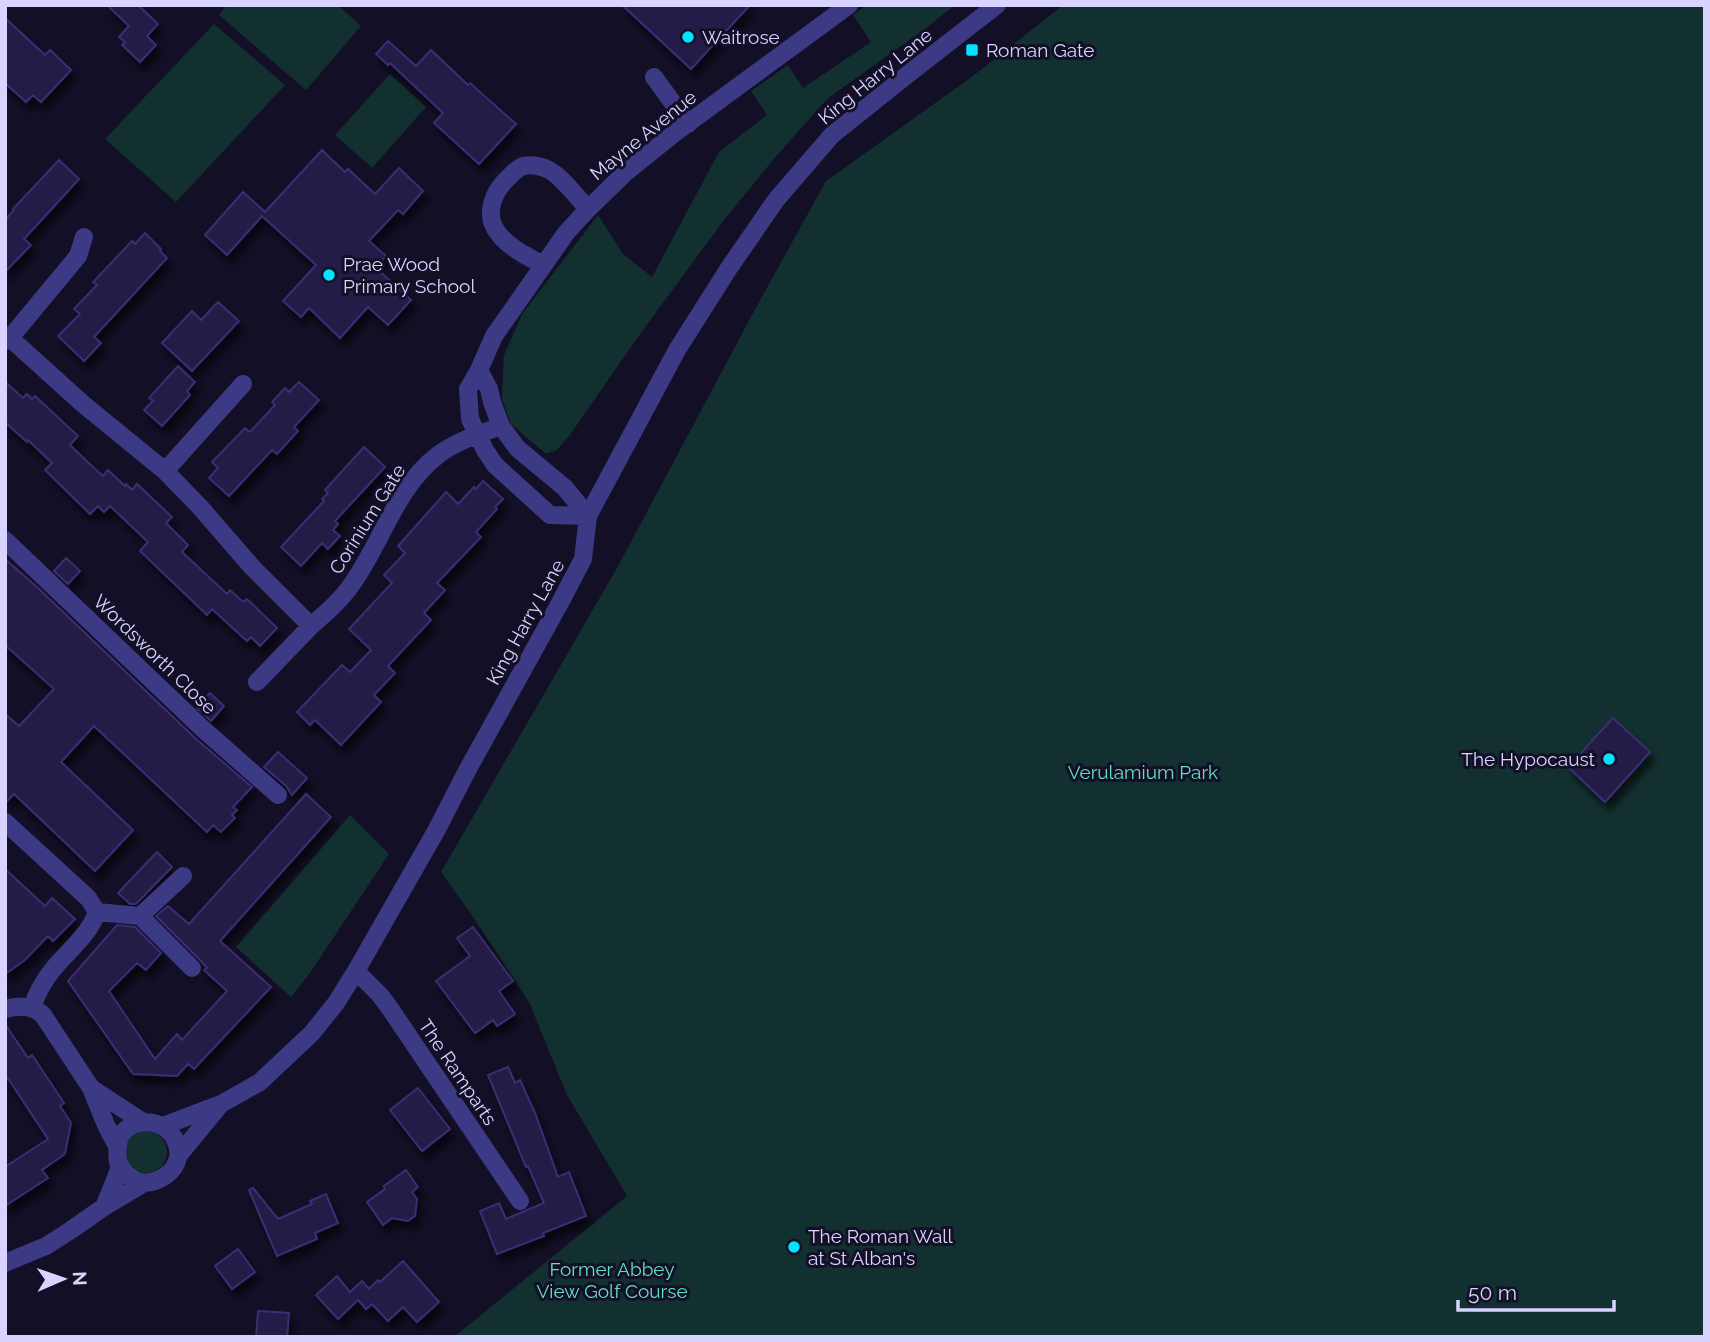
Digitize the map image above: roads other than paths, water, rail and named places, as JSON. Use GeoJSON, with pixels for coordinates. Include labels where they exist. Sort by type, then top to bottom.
{"type":"FeatureCollection","features":[{"type":"Feature","properties":{"kind":"street","name":"Mayne Avenue"},"geometry":{"type":"LineString","coordinates":[[588,516],[550,515],[495,465],[477,435],[470,419],[468,389],[494,336],[566,233],[625,173],[849,5]]}},
{"type":"Feature","properties":{"kind":"street","name":"King Harry Lane"},"geometry":{"type":"LineString","coordinates":[[163,1126],[221,1104],[260,1082],[312,1032],[336,1003],[436,831],[572,580],[583,559],[588,516],[677,350],[729,268],[776,200],[832,135],[997,5]]}},
{"type":"Feature","properties":{"kind":"street"},"geometry":{"type":"LineString","coordinates":[[654,77],[688,124]]}},
{"type":"Feature","properties":{"kind":"street"},"geometry":{"type":"LineString","coordinates":[[542,265],[513,247],[496,232],[490,214],[491,205],[505,180],[520,166],[542,167],[551,171],[588,209]]}},
{"type":"Feature","properties":{"kind":"street"},"geometry":{"type":"LineString","coordinates":[[84,237],[78,256],[8,340],[165,471],[252,567],[311,626]]}},
{"type":"Feature","properties":{"kind":"street"},"geometry":{"type":"LineString","coordinates":[[479,370],[489,389],[501,426],[517,448],[565,488],[588,516]]}},
{"type":"Feature","properties":{"kind":"street"},"geometry":{"type":"LineString","coordinates":[[165,471],[243,384]]}},
{"type":"Feature","properties":{"kind":"street","name":"Corinium Gate"},"geometry":{"type":"LineString","coordinates":[[257,682],[340,599],[353,582],[408,486],[426,466],[439,454],[501,426]]}},
{"type":"Feature","properties":{"kind":"street","name":"Wordsworth Close"},"geometry":{"type":"LineString","coordinates":[[5,540],[203,729],[278,795]]}},
{"type":"Feature","properties":{"kind":"street"},"geometry":{"type":"LineString","coordinates":[[5,822],[88,898],[97,912]]}},
{"type":"Feature","properties":{"kind":"street"},"geometry":{"type":"LineString","coordinates":[[140,916],[183,876]]}},
{"type":"Feature","properties":{"kind":"street"},"geometry":{"type":"LineString","coordinates":[[97,912],[140,916],[192,968]]}},
{"type":"Feature","properties":{"kind":"street"},"geometry":{"type":"LineString","coordinates":[[33,1007],[39,990],[52,970],[93,924],[97,912]]}},
{"type":"Feature","properties":{"kind":"street","name":"The Ramparts"},"geometry":{"type":"LineString","coordinates":[[356,971],[389,1007],[520,1201]]}},
{"type":"Feature","properties":{"kind":"street"},"geometry":{"type":"LineString","coordinates":[[5,1009],[33,1007],[43,1015],[91,1088],[117,1146],[120,1166],[134,1180],[144,1183]]}},
{"type":"Feature","properties":{"kind":"street"},"geometry":{"type":"LineString","coordinates":[[91,1088],[143,1122]]}},
{"type":"Feature","properties":{"kind":"street","name":"King Harry Lane"},"geometry":{"type":"LineString","coordinates":[[178,1156],[221,1104]]}},
{"type":"Feature","properties":{"kind":"street"},"geometry":{"type":"LineString","coordinates":[[5,1264],[46,1246],[144,1183],[166,1176],[173,1169],[178,1156],[175,1139],[163,1126],[151,1122],[143,1122],[126,1129],[117,1146]]}},
{"type":"Feature","properties":{"kind":"street"},"geometry":{"type":"LineString","coordinates":[[104,1207],[120,1166]]}},
{"type":"Feature","properties":{"kind":"place","name":"Waitrose"},"geometry":{"type":"Point","coordinates":[688,37]}},
{"type":"Feature","properties":{"kind":"place","name":"Roman Gate"},"geometry":{"type":"Point","coordinates":[972,50]}},
{"type":"Feature","properties":{"kind":"place","name":"Prae Wood Primary School"},"geometry":{"type":"Point","coordinates":[329,275]}},
{"type":"Feature","properties":{"kind":"place","name":"The Hypocaust"},"geometry":{"type":"Point","coordinates":[1609,759]}},
{"type":"Feature","properties":{"kind":"place","name":"The Roman Wall at St Alban's"},"geometry":{"type":"Point","coordinates":[794,1247]}},
{"type":"Feature","properties":{"kind":"park label","name":"Verulamium Park"},"geometry":{"type":"Point","coordinates":[1143,772]}},
{"type":"Feature","properties":{"kind":"park label","name":"Former Abbey View Golf Course"},"geometry":{"type":"Point","coordinates":[612,1280]}}]}
